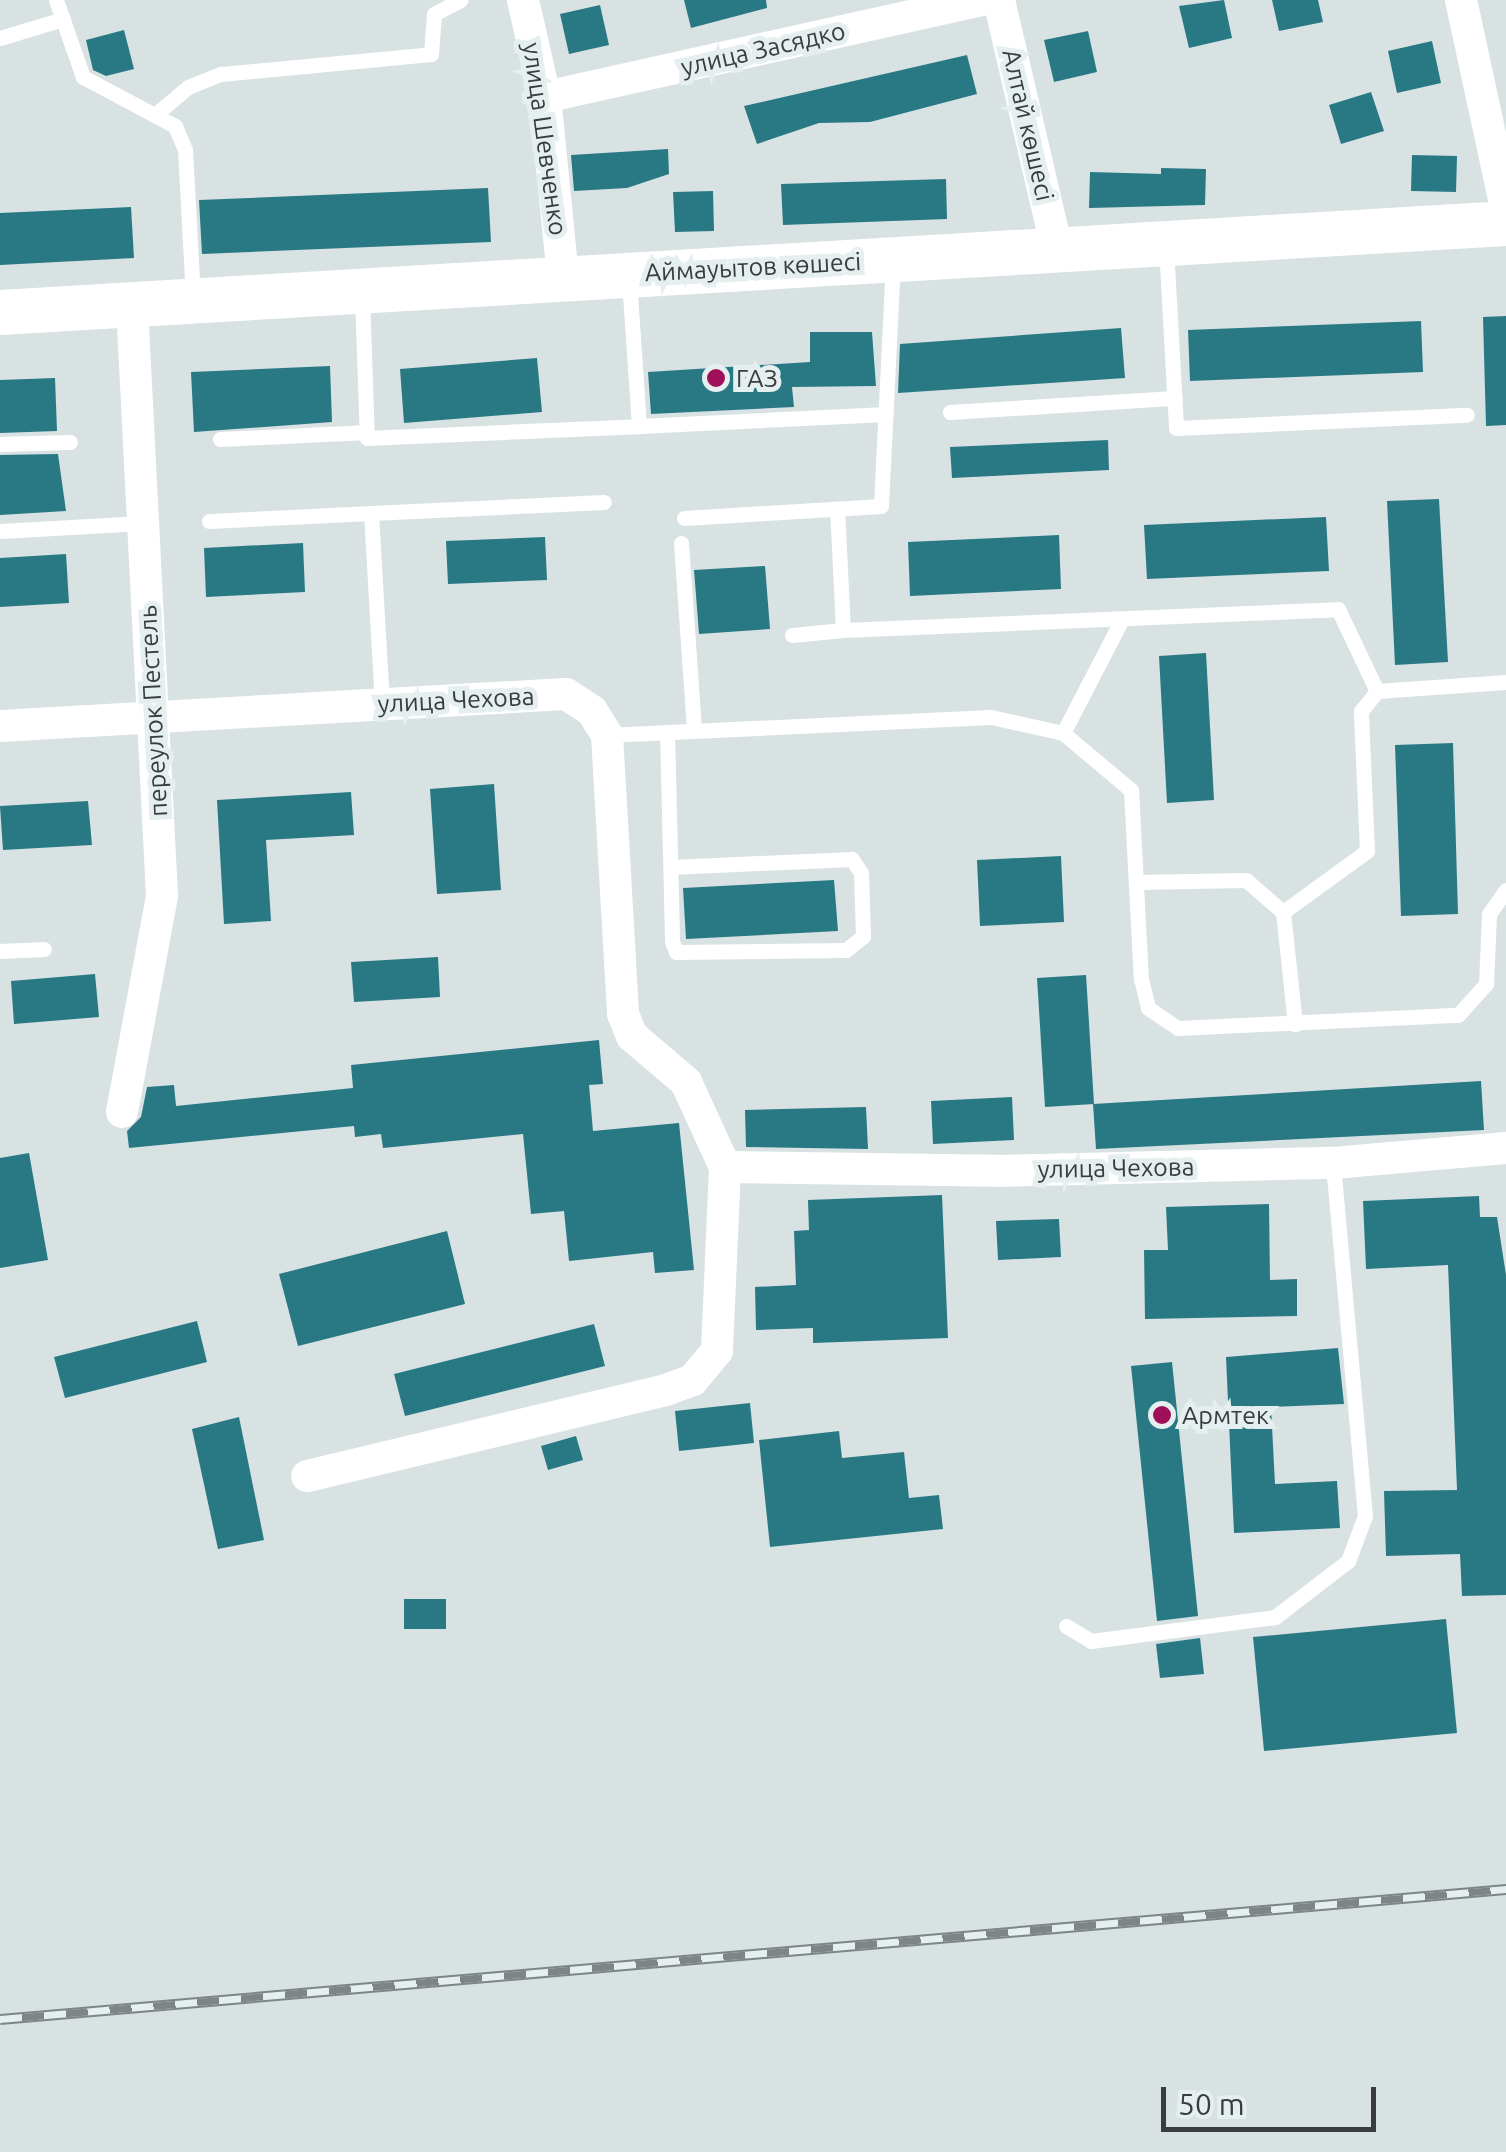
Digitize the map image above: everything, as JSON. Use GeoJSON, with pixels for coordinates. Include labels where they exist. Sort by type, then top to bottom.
{"type":"FeatureCollection","features":[{"type":"Feature","properties":{"kind":"street","name":"улица Шевченко"},"geometry":{"type":"LineString","coordinates":[[523,0],[545,98],[564,278]]}},
{"type":"Feature","properties":{"kind":"street","name":"улица Засядко"},"geometry":{"type":"LineString","coordinates":[[545,98],[981,0]]}},
{"type":"Feature","properties":{"kind":"street","name":"Алтай көшесі"},"geometry":{"type":"LineString","coordinates":[[999,0],[1057,250]]}},
{"type":"Feature","properties":{"kind":"street"},"geometry":{"type":"LineString","coordinates":[[1461,0],[1506,210]]}},
{"type":"Feature","properties":{"kind":"street","name":"Аймауытов көшесі"},"geometry":{"type":"LineString","coordinates":[[0,312],[1506,224]]}},
{"type":"Feature","properties":{"kind":"street","name":"переулок Пестель"},"geometry":{"type":"LineString","coordinates":[[122,1112],[162,896],[132,305]]}},
{"type":"Feature","properties":{"kind":"street","name":"улица Чехова"},"geometry":{"type":"LineString","coordinates":[[0,726],[566,694],[592,711],[607,735]]}},
{"type":"Feature","properties":{"kind":"street"},"geometry":{"type":"LineString","coordinates":[[307,1476],[693,1380],[718,1351],[725,1166],[686,1082],[632,1036],[623,1014],[607,735]]}},
{"type":"Feature","properties":{"kind":"street","name":"улица Чехова"},"geometry":{"type":"LineString","coordinates":[[725,1166],[1333,1163],[1506,1148]]}},
{"type":"Feature","properties":{"kind":"lane"},"geometry":{"type":"LineString","coordinates":[[56,0],[83,77],[174,126],[184,150],[193,302]]}},
{"type":"Feature","properties":{"kind":"lane"},"geometry":{"type":"LineString","coordinates":[[156,114],[188,87],[221,74],[431,54],[434,14],[460,0]]}},
{"type":"Feature","properties":{"kind":"lane"},"geometry":{"type":"LineString","coordinates":[[0,38],[62,19]]}},
{"type":"Feature","properties":{"kind":"lane"},"geometry":{"type":"LineString","coordinates":[[1166,243],[1176,428],[1468,415]]}},
{"type":"Feature","properties":{"kind":"lane"},"geometry":{"type":"LineString","coordinates":[[684,518],[881,506],[893,259]]}},
{"type":"Feature","properties":{"kind":"lane"},"geometry":{"type":"LineString","coordinates":[[629,274],[638,426]]}},
{"type":"Feature","properties":{"kind":"lane"},"geometry":{"type":"LineString","coordinates":[[362,291],[367,438],[886,414]]}},
{"type":"Feature","properties":{"kind":"lane"},"geometry":{"type":"LineString","coordinates":[[950,412],[1175,398]]}},
{"type":"Feature","properties":{"kind":"lane"},"geometry":{"type":"LineString","coordinates":[[220,439],[366,432]]}},
{"type":"Feature","properties":{"kind":"lane"},"geometry":{"type":"LineString","coordinates":[[0,444],[70,442]]}},
{"type":"Feature","properties":{"kind":"lane"},"geometry":{"type":"LineString","coordinates":[[209,521],[604,502]]}},
{"type":"Feature","properties":{"kind":"lane"},"geometry":{"type":"LineString","coordinates":[[837,509],[843,630]]}},
{"type":"Feature","properties":{"kind":"lane"},"geometry":{"type":"LineString","coordinates":[[371,513],[382,704]]}},
{"type":"Feature","properties":{"kind":"lane"},"geometry":{"type":"LineString","coordinates":[[0,530],[142,523]]}},
{"type":"Feature","properties":{"kind":"lane"},"geometry":{"type":"LineString","coordinates":[[682,543],[694,731]]}},
{"type":"Feature","properties":{"kind":"lane"},"geometry":{"type":"LineString","coordinates":[[792,634],[1338,609],[1377,691]]}},
{"type":"Feature","properties":{"kind":"lane"},"geometry":{"type":"LineString","coordinates":[[1062,733],[1122,619]]}},
{"type":"Feature","properties":{"kind":"lane"},"geometry":{"type":"LineString","coordinates":[[1283,912],[1367,851],[1361,711],[1377,691],[1506,682]]}},
{"type":"Feature","properties":{"kind":"lane"},"geometry":{"type":"LineString","coordinates":[[607,735],[990,717],[1062,733],[1131,790],[1141,979],[1148,1008],[1162,1022],[1178,1028],[1458,1014],[1473,1006],[1486,984],[1489,914],[1506,890]]}},
{"type":"Feature","properties":{"kind":"lane"},"geometry":{"type":"LineString","coordinates":[[666,732],[671,866],[679,955],[846,950],[863,936],[862,874],[844,856],[671,866]]}},
{"type":"Feature","properties":{"kind":"lane"},"geometry":{"type":"LineString","coordinates":[[1137,882],[1246,880],[1283,912],[1295,1024]]}},
{"type":"Feature","properties":{"kind":"lane"},"geometry":{"type":"LineString","coordinates":[[0,951],[44,950]]}},
{"type":"Feature","properties":{"kind":"lane"},"geometry":{"type":"LineString","coordinates":[[1066,1626],[1092,1641],[1275,1617],[1348,1561],[1366,1516],[1333,1163]]}},
{"type":"Feature","properties":{"kind":"building"},"geometry":{"type":"Polygon","coordinates":[[[684,0],[766,0],[767,8],[691,28],[684,0]]]}},
{"type":"Feature","properties":{"kind":"building"},"geometry":{"type":"Polygon","coordinates":[[[1224,0],[1232,38],[1189,48],[1179,6],[1224,0]]]}},
{"type":"Feature","properties":{"kind":"building"},"geometry":{"type":"Polygon","coordinates":[[[1272,0],[1318,0],[1323,22],[1279,31],[1272,0]]]}},
{"type":"Feature","properties":{"kind":"building"},"geometry":{"type":"Polygon","coordinates":[[[600,5],[609,45],[569,54],[560,14],[600,5]]]}},
{"type":"Feature","properties":{"kind":"building"},"geometry":{"type":"Polygon","coordinates":[[[124,30],[134,69],[106,76],[93,70],[86,40],[124,30]]]}},
{"type":"Feature","properties":{"kind":"building"},"geometry":{"type":"Polygon","coordinates":[[[1088,31],[1097,72],[1054,82],[1044,40],[1088,31]]]}},
{"type":"Feature","properties":{"kind":"building"},"geometry":{"type":"Polygon","coordinates":[[[1432,41],[1441,83],[1397,93],[1388,51],[1432,41]]]}},
{"type":"Feature","properties":{"kind":"building"},"geometry":{"type":"Polygon","coordinates":[[[967,55],[977,94],[870,122],[819,123],[757,144],[744,106],[967,55]]]}},
{"type":"Feature","properties":{"kind":"building"},"geometry":{"type":"Polygon","coordinates":[[[1371,92],[1384,131],[1341,144],[1329,105],[1371,92]]]}},
{"type":"Feature","properties":{"kind":"building"},"geometry":{"type":"Polygon","coordinates":[[[668,149],[669,174],[627,188],[574,191],[571,155],[668,149]]]}},
{"type":"Feature","properties":{"kind":"building"},"geometry":{"type":"Polygon","coordinates":[[[1412,155],[1457,156],[1456,192],[1411,191],[1412,155]]]}},
{"type":"Feature","properties":{"kind":"building"},"geometry":{"type":"Polygon","coordinates":[[[1161,168],[1206,169],[1205,205],[1089,208],[1090,172],[1161,174],[1161,168]]]}},
{"type":"Feature","properties":{"kind":"building"},"geometry":{"type":"Polygon","coordinates":[[[946,179],[947,219],[783,225],[781,184],[946,179]]]}},
{"type":"Feature","properties":{"kind":"building"},"geometry":{"type":"Polygon","coordinates":[[[488,188],[491,242],[202,254],[199,200],[488,188]]]}},
{"type":"Feature","properties":{"kind":"building"},"geometry":{"type":"Polygon","coordinates":[[[713,191],[714,231],[675,232],[673,192],[713,191]]]}},
{"type":"Feature","properties":{"kind":"building"},"geometry":{"type":"Polygon","coordinates":[[[131,207],[134,258],[0,265],[0,213],[131,207]]]}},
{"type":"Feature","properties":{"kind":"building"},"geometry":{"type":"Polygon","coordinates":[[[1506,316],[1506,425],[1486,426],[1483,317],[1506,316]]]}},
{"type":"Feature","properties":{"kind":"building"},"geometry":{"type":"Polygon","coordinates":[[[1421,321],[1423,372],[1190,381],[1188,330],[1421,321]]]}},
{"type":"Feature","properties":{"kind":"building"},"geometry":{"type":"Polygon","coordinates":[[[1121,328],[1125,378],[898,393],[900,344],[1121,328]]]}},
{"type":"Feature","properties":{"kind":"building"},"geometry":{"type":"Polygon","coordinates":[[[810,332],[872,332],[876,386],[792,387],[794,407],[651,414],[648,372],[810,362],[810,332]]]}},
{"type":"Feature","properties":{"kind":"building"},"geometry":{"type":"Polygon","coordinates":[[[537,358],[542,412],[404,423],[400,369],[537,358]]]}},
{"type":"Feature","properties":{"kind":"building"},"geometry":{"type":"Polygon","coordinates":[[[330,366],[332,422],[194,432],[191,372],[330,366]]]}},
{"type":"Feature","properties":{"kind":"building"},"geometry":{"type":"Polygon","coordinates":[[[55,378],[57,431],[0,433],[0,380],[55,378]]]}},
{"type":"Feature","properties":{"kind":"building"},"geometry":{"type":"Polygon","coordinates":[[[1108,440],[1109,470],[952,478],[950,447],[1108,440]]]}},
{"type":"Feature","properties":{"kind":"building"},"geometry":{"type":"Polygon","coordinates":[[[58,454],[66,511],[0,515],[0,455],[58,454]]]}},
{"type":"Feature","properties":{"kind":"building"},"geometry":{"type":"Polygon","coordinates":[[[1439,499],[1448,662],[1395,665],[1387,501],[1439,499]]]}},
{"type":"Feature","properties":{"kind":"building"},"geometry":{"type":"Polygon","coordinates":[[[1326,517],[1329,571],[1147,579],[1144,525],[1326,517]]]}},
{"type":"Feature","properties":{"kind":"building"},"geometry":{"type":"Polygon","coordinates":[[[1059,535],[1061,589],[910,596],[908,542],[1059,535]]]}},
{"type":"Feature","properties":{"kind":"building"},"geometry":{"type":"Polygon","coordinates":[[[545,537],[547,580],[448,584],[446,541],[545,537]]]}},
{"type":"Feature","properties":{"kind":"building"},"geometry":{"type":"Polygon","coordinates":[[[303,543],[305,592],[206,597],[204,548],[303,543]]]}},
{"type":"Feature","properties":{"kind":"building"},"geometry":{"type":"Polygon","coordinates":[[[66,554],[69,603],[0,607],[0,558],[66,554]]]}},
{"type":"Feature","properties":{"kind":"building"},"geometry":{"type":"Polygon","coordinates":[[[765,566],[770,629],[699,634],[694,570],[765,566]]]}},
{"type":"Feature","properties":{"kind":"building"},"geometry":{"type":"Polygon","coordinates":[[[1206,653],[1214,800],[1167,803],[1159,656],[1206,653]]]}},
{"type":"Feature","properties":{"kind":"building"},"geometry":{"type":"Polygon","coordinates":[[[1453,743],[1458,914],[1401,916],[1395,745],[1453,743]]]}},
{"type":"Feature","properties":{"kind":"building"},"geometry":{"type":"Polygon","coordinates":[[[494,784],[501,890],[437,894],[430,789],[494,784]]]}},
{"type":"Feature","properties":{"kind":"building"},"geometry":{"type":"Polygon","coordinates":[[[351,792],[354,835],[266,840],[271,921],[224,924],[217,800],[351,792]]]}},
{"type":"Feature","properties":{"kind":"building"},"geometry":{"type":"Polygon","coordinates":[[[88,801],[92,845],[3,850],[0,806],[88,801]]]}},
{"type":"Feature","properties":{"kind":"building"},"geometry":{"type":"Polygon","coordinates":[[[1061,856],[1064,922],[980,926],[977,860],[1061,856]]]}},
{"type":"Feature","properties":{"kind":"building"},"geometry":{"type":"Polygon","coordinates":[[[834,880],[838,931],[686,939],[683,888],[834,880]]]}},
{"type":"Feature","properties":{"kind":"building"},"geometry":{"type":"Polygon","coordinates":[[[438,957],[440,997],[354,1002],[351,962],[438,957]]]}},
{"type":"Feature","properties":{"kind":"building"},"geometry":{"type":"Polygon","coordinates":[[[95,974],[99,1017],[14,1024],[11,981],[95,974]]]}},
{"type":"Feature","properties":{"kind":"building"},"geometry":{"type":"Polygon","coordinates":[[[1086,975],[1094,1104],[1045,1107],[1037,978],[1086,975]]]}},
{"type":"Feature","properties":{"kind":"building"},"geometry":{"type":"Polygon","coordinates":[[[599,1040],[603,1084],[589,1085],[593,1131],[679,1123],[694,1270],[655,1273],[653,1252],[569,1261],[564,1211],[531,1214],[523,1134],[383,1148],[381,1134],[355,1137],[354,1126],[129,1148],[127,1131],[141,1117],[147,1087],[174,1085],[176,1106],[353,1088],[351,1065],[599,1040]]]}},
{"type":"Feature","properties":{"kind":"building"},"geometry":{"type":"Polygon","coordinates":[[[1481,1081],[1484,1130],[1096,1149],[1093,1104],[1481,1081]]]}},
{"type":"Feature","properties":{"kind":"building"},"geometry":{"type":"Polygon","coordinates":[[[1012,1097],[1014,1140],[933,1144],[931,1101],[1012,1097]]]}},
{"type":"Feature","properties":{"kind":"building"},"geometry":{"type":"Polygon","coordinates":[[[866,1107],[868,1149],[746,1147],[745,1110],[866,1107]]]}},
{"type":"Feature","properties":{"kind":"building"},"geometry":{"type":"Polygon","coordinates":[[[29,1153],[48,1260],[0,1268],[0,1158],[29,1153]]]}},
{"type":"Feature","properties":{"kind":"building"},"geometry":{"type":"Polygon","coordinates":[[[942,1195],[948,1338],[813,1343],[813,1328],[756,1330],[755,1287],[796,1285],[794,1231],[809,1230],[808,1200],[942,1195]]]}},
{"type":"Feature","properties":{"kind":"building"},"geometry":{"type":"Polygon","coordinates":[[[1479,1196],[1480,1217],[1497,1217],[1506,1275],[1506,1595],[1462,1596],[1460,1554],[1386,1556],[1384,1491],[1457,1490],[1448,1265],[1366,1269],[1363,1201],[1479,1196]]]}},
{"type":"Feature","properties":{"kind":"building"},"geometry":{"type":"Polygon","coordinates":[[[1269,1204],[1270,1280],[1297,1279],[1297,1316],[1145,1319],[1144,1250],[1168,1250],[1166,1207],[1269,1204]]]}},
{"type":"Feature","properties":{"kind":"building"},"geometry":{"type":"Polygon","coordinates":[[[1059,1219],[1061,1257],[998,1260],[996,1221],[1059,1219]]]}},
{"type":"Feature","properties":{"kind":"building"},"geometry":{"type":"Polygon","coordinates":[[[447,1231],[465,1304],[298,1346],[279,1274],[447,1231]]]}},
{"type":"Feature","properties":{"kind":"building"},"geometry":{"type":"Polygon","coordinates":[[[197,1321],[207,1362],[65,1398],[54,1357],[197,1321]]]}},
{"type":"Feature","properties":{"kind":"building"},"geometry":{"type":"Polygon","coordinates":[[[594,1324],[605,1366],[405,1416],[394,1374],[594,1324]]]}},
{"type":"Feature","properties":{"kind":"building"},"geometry":{"type":"Polygon","coordinates":[[[1338,1348],[1344,1404],[1271,1407],[1275,1484],[1337,1481],[1340,1528],[1234,1533],[1226,1357],[1338,1348]]]}},
{"type":"Feature","properties":{"kind":"building"},"geometry":{"type":"Polygon","coordinates":[[[1172,1362],[1198,1616],[1157,1621],[1131,1366],[1172,1362]]]}},
{"type":"Feature","properties":{"kind":"building"},"geometry":{"type":"Polygon","coordinates":[[[750,1403],[754,1443],[679,1451],[675,1411],[750,1403]]]}},
{"type":"Feature","properties":{"kind":"building"},"geometry":{"type":"Polygon","coordinates":[[[239,1417],[264,1540],[218,1549],[192,1429],[239,1417]]]}},
{"type":"Feature","properties":{"kind":"building"},"geometry":{"type":"Polygon","coordinates":[[[839,1431],[842,1458],[904,1452],[909,1498],[939,1495],[943,1529],[770,1547],[759,1440],[839,1431]]]}},
{"type":"Feature","properties":{"kind":"building"},"geometry":{"type":"Polygon","coordinates":[[[576,1436],[583,1460],[548,1470],[541,1446],[576,1436]]]}},
{"type":"Feature","properties":{"kind":"building"},"geometry":{"type":"Polygon","coordinates":[[[404,1599],[446,1599],[446,1629],[404,1629],[404,1599]]]}},
{"type":"Feature","properties":{"kind":"building"},"geometry":{"type":"Polygon","coordinates":[[[1446,1619],[1457,1733],[1264,1751],[1253,1637],[1446,1619]]]}},
{"type":"Feature","properties":{"kind":"building"},"geometry":{"type":"Polygon","coordinates":[[[1200,1638],[1204,1674],[1160,1678],[1156,1644],[1200,1638]]]}},
{"type":"Feature","properties":{"kind":"railway"},"geometry":{"type":"LineString","coordinates":[[0,2019],[1506,1889]]}},
{"type":"Feature","properties":{"kind":"place","name":"ГАЗ"},"geometry":{"type":"Point","coordinates":[716,378]}},
{"type":"Feature","properties":{"kind":"place","name":"Армтек"},"geometry":{"type":"Point","coordinates":[1162,1415]}}]}
